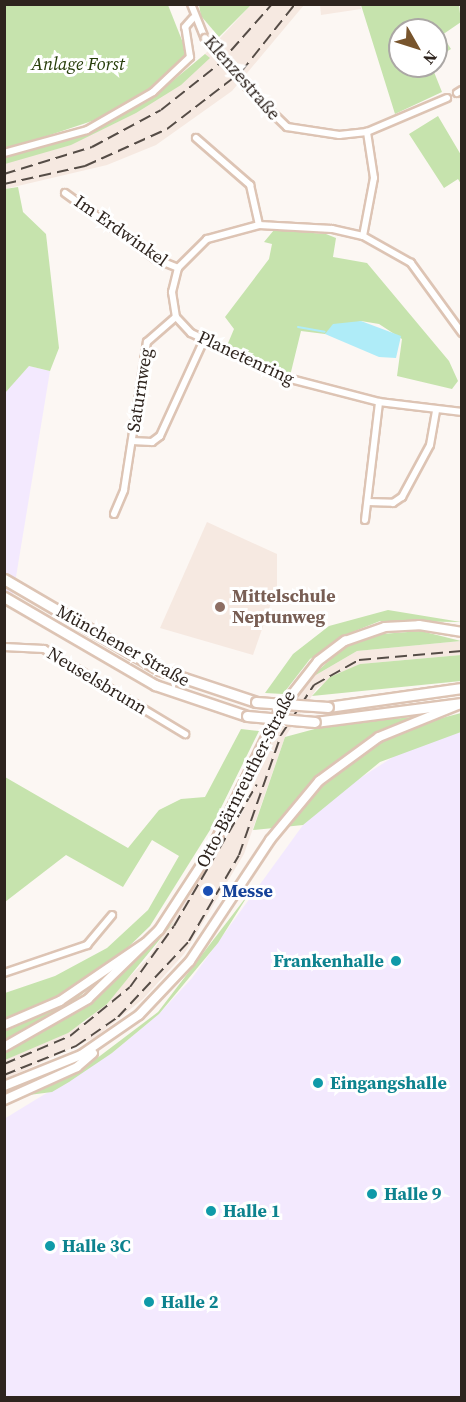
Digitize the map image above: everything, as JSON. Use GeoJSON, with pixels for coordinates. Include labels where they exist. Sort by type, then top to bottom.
{"type":"FeatureCollection","features":[{"type":"Feature","properties":{"kind":"main road","name":"Münchener Straße"},"geometry":{"type":"LineString","coordinates":[[4,579],[172,676],[256,702],[328,707],[462,688]]}},
{"type":"Feature","properties":{"kind":"main road","name":"Münchener Straße"},"geometry":{"type":"LineString","coordinates":[[4,597],[155,685],[247,716],[315,722],[462,704]]}},
{"type":"Feature","properties":{"kind":"main road","name":"Otto-Bärnreuther-Straße"},"geometry":{"type":"LineString","coordinates":[[4,1047],[88,999],[153,938],[201,867],[273,722],[306,672],[336,647],[367,632],[399,625],[441,627],[462,632]]}},
{"type":"Feature","properties":{"kind":"main road"},"geometry":{"type":"LineString","coordinates":[[4,1100],[77,1067],[182,972],[270,840],[319,781],[379,737],[462,704]]}},
{"type":"Feature","properties":{"kind":"main road","name":"Otto-Bärnreuther-Straße"},"geometry":{"type":"LineString","coordinates":[[4,1024],[60,1001],[153,938]]}},
{"type":"Feature","properties":{"kind":"main road"},"geometry":{"type":"LineString","coordinates":[[4,1086],[61,1065],[104,1042]]}},
{"type":"Feature","properties":{"kind":"street","name":"Klenzestraße"},"geometry":{"type":"LineString","coordinates":[[191,4],[193,18],[205,38],[280,122],[300,132],[367,132],[447,98]]}},
{"type":"Feature","properties":{"kind":"street"},"geometry":{"type":"LineString","coordinates":[[4,153],[87,130],[153,92],[190,57],[185,27],[193,18]]}},
{"type":"Feature","properties":{"kind":"street"},"geometry":{"type":"LineString","coordinates":[[363,236],[374,178],[367,132]]}},
{"type":"Feature","properties":{"kind":"street"},"geometry":{"type":"LineString","coordinates":[[196,138],[250,185],[259,225]]}},
{"type":"Feature","properties":{"kind":"street","name":"Im Erdwinkel"},"geometry":{"type":"LineString","coordinates":[[65,193],[156,259],[178,268]]}},
{"type":"Feature","properties":{"kind":"street"},"geometry":{"type":"LineString","coordinates":[[176,318],[172,291],[178,268],[207,239],[259,225],[363,236],[411,263],[462,333]]}},
{"type":"Feature","properties":{"kind":"street","name":"Planetenring"},"geometry":{"type":"LineString","coordinates":[[176,318],[203,342],[300,383],[379,402],[462,412]]}},
{"type":"Feature","properties":{"kind":"street","name":"Saturnweg"},"geometry":{"type":"LineString","coordinates":[[114,514],[124,490],[147,342],[176,318]]}},
{"type":"Feature","properties":{"kind":"street","name":"Saturnweg"},"geometry":{"type":"LineString","coordinates":[[132,441],[152,442],[160,436],[203,342]]}},
{"type":"Feature","properties":{"kind":"street"},"geometry":{"type":"LineString","coordinates":[[365,520],[379,402]]}},
{"type":"Feature","properties":{"kind":"street"},"geometry":{"type":"LineString","coordinates":[[368,502],[393,503],[402,497],[430,445],[436,410]]}},
{"type":"Feature","properties":{"kind":"street","name":"Neuselsbrunn"},"geometry":{"type":"LineString","coordinates":[[4,647],[44,649],[185,734]]}},
{"type":"Feature","properties":{"kind":"street"},"geometry":{"type":"LineString","coordinates":[[4,973],[87,945],[112,915]]}},
{"type":"Feature","properties":{"kind":"shaded area"},"geometry":{"type":"Polygon","coordinates":[[[251,5],[304,5],[232,91],[156,145],[107,165],[5,189],[4,156],[71,138],[151,99],[205,54],[251,5]]]}},
{"type":"Feature","properties":{"kind":"shaded area"},"geometry":{"type":"Polygon","coordinates":[[[320,5],[360,5],[361,9],[321,15],[320,5]]]}},
{"type":"Feature","properties":{"kind":"shaded area"},"geometry":{"type":"Polygon","coordinates":[[[29,366],[50,371],[13,595],[4,590],[4,393],[29,366]]]}},
{"type":"Feature","properties":{"kind":"shaded area","name":"Mittelschule Neptunweg"},"geometry":{"type":"Polygon","coordinates":[[[207,522],[277,554],[277,586],[253,655],[160,628],[207,522]]]}},
{"type":"Feature","properties":{"kind":"shaded area"},"geometry":{"type":"Polygon","coordinates":[[[461,641],[461,655],[360,664],[317,688],[285,737],[244,854],[184,954],[143,999],[96,1037],[5,1079],[5,1060],[85,1022],[149,957],[243,811],[284,712],[309,679],[357,651],[461,641]]]}},
{"type":"Feature","properties":{"kind":"shaded area"},"geometry":{"type":"Polygon","coordinates":[[[461,732],[461,1397],[5,1397],[4,1119],[112,1053],[159,1014],[192,978],[303,825],[343,789],[404,750],[461,732]]]}},
{"type":"Feature","properties":{"kind":"green space"},"geometry":{"type":"Polygon","coordinates":[[[199,4],[251,5],[219,37],[201,16],[199,4]]]}},
{"type":"Feature","properties":{"kind":"green space","name":"Anlage Forst"},"geometry":{"type":"Polygon","coordinates":[[[5,5],[168,5],[187,53],[152,90],[110,115],[5,150],[5,5]]]}},
{"type":"Feature","properties":{"kind":"green space"},"geometry":{"type":"Polygon","coordinates":[[[361,5],[459,5],[461,22],[448,31],[448,18],[388,18],[388,78],[436,78],[442,92],[395,114],[361,5]]]}},
{"type":"Feature","properties":{"kind":"green space"},"geometry":{"type":"Polygon","coordinates":[[[205,54],[210,58],[181,85],[136,113],[71,145],[5,164],[5,156],[105,124],[151,99],[205,54]]]}},
{"type":"Feature","properties":{"kind":"green space"},"geometry":{"type":"Polygon","coordinates":[[[438,116],[461,155],[461,184],[458,179],[444,188],[409,134],[438,116]]]}},
{"type":"Feature","properties":{"kind":"green space"},"geometry":{"type":"Polygon","coordinates":[[[18,187],[23,212],[46,234],[59,348],[50,371],[29,366],[5,393],[5,189],[18,187]]]}},
{"type":"Feature","properties":{"kind":"green space"},"geometry":{"type":"Polygon","coordinates":[[[274,230],[326,234],[336,238],[333,257],[367,263],[449,361],[458,381],[452,389],[397,376],[402,339],[379,324],[361,321],[325,334],[301,331],[290,376],[226,348],[234,329],[225,317],[269,259],[272,244],[264,242],[274,230]]]}},
{"type":"Feature","properties":{"kind":"green space"},"geometry":{"type":"Polygon","coordinates":[[[388,610],[461,622],[380,621],[345,635],[310,659],[283,694],[265,693],[293,654],[329,626],[388,610]]]}},
{"type":"Feature","properties":{"kind":"green space"},"geometry":{"type":"Polygon","coordinates":[[[421,631],[461,641],[357,651],[309,679],[344,647],[381,634],[421,631]]]}},
{"type":"Feature","properties":{"kind":"green space"},"geometry":{"type":"Polygon","coordinates":[[[461,655],[461,681],[312,696],[330,677],[360,664],[461,655]]]}},
{"type":"Feature","properties":{"kind":"green space"},"geometry":{"type":"Polygon","coordinates":[[[461,713],[461,732],[380,762],[303,825],[253,830],[285,737],[322,727],[411,717],[427,722],[461,713]]]}},
{"type":"Feature","properties":{"kind":"green space"},"geometry":{"type":"Polygon","coordinates":[[[241,729],[259,731],[210,830],[150,926],[116,959],[57,999],[5,1019],[5,993],[55,976],[107,948],[148,910],[179,856],[152,840],[123,887],[66,855],[5,902],[5,777],[128,848],[159,810],[181,799],[205,797],[241,729]]]}},
{"type":"Feature","properties":{"kind":"green space"},"geometry":{"type":"Polygon","coordinates":[[[250,892],[218,943],[159,1014],[112,1053],[69,1082],[52,1092],[29,1095],[88,1065],[158,1012],[250,892]]]}},
{"type":"Feature","properties":{"kind":"green space"},"geometry":{"type":"Polygon","coordinates":[[[174,922],[107,1004],[68,1033],[5,1060],[5,1051],[98,998],[174,922]]]}},
{"type":"Feature","properties":{"kind":"green space"},"geometry":{"type":"Polygon","coordinates":[[[119,964],[58,1014],[5,1041],[5,1029],[72,998],[119,964]]]}},
{"type":"Feature","properties":{"kind":"water"},"geometry":{"type":"Polygon","coordinates":[[[361,321],[401,336],[396,358],[379,357],[325,334],[333,324],[361,321]]]}},
{"type":"Feature","properties":{"kind":"waterway"},"geometry":{"type":"LineString","coordinates":[[298,327],[325,332]]}},
{"type":"Feature","properties":{"kind":"railway"},"geometry":{"type":"LineString","coordinates":[[4,174],[92,147],[161,110],[219,64],[272,4]]}},
{"type":"Feature","properties":{"kind":"railway"},"geometry":{"type":"LineString","coordinates":[[4,184],[85,166],[167,129],[241,72],[295,4]]}},
{"type":"Feature","properties":{"kind":"railway"},"geometry":{"type":"LineString","coordinates":[[4,1075],[76,1046],[118,1017],[189,941],[239,855],[281,735],[314,685],[359,660],[462,651]]}},
{"type":"Feature","properties":{"kind":"railway"},"geometry":{"type":"LineString","coordinates":[[4,1064],[70,1036],[130,987],[174,926],[257,784]]}},
{"type":"Feature","properties":{"kind":"place","name":"Mittelschule Neptunweg"},"geometry":{"type":"Point","coordinates":[220,607]}},
{"type":"Feature","properties":{"kind":"place","name":"Messe"},"geometry":{"type":"Point","coordinates":[208,891]}},
{"type":"Feature","properties":{"kind":"place","name":"Frankenhalle"},"geometry":{"type":"Point","coordinates":[396,961]}},
{"type":"Feature","properties":{"kind":"place","name":"Eingangshalle"},"geometry":{"type":"Point","coordinates":[318,1083]}},
{"type":"Feature","properties":{"kind":"place","name":"Halle 9"},"geometry":{"type":"Point","coordinates":[372,1194]}},
{"type":"Feature","properties":{"kind":"place","name":"Halle 1"},"geometry":{"type":"Point","coordinates":[211,1211]}},
{"type":"Feature","properties":{"kind":"place","name":"Halle 3C"},"geometry":{"type":"Point","coordinates":[50,1246]}},
{"type":"Feature","properties":{"kind":"place","name":"Halle 2"},"geometry":{"type":"Point","coordinates":[149,1302]}}]}
